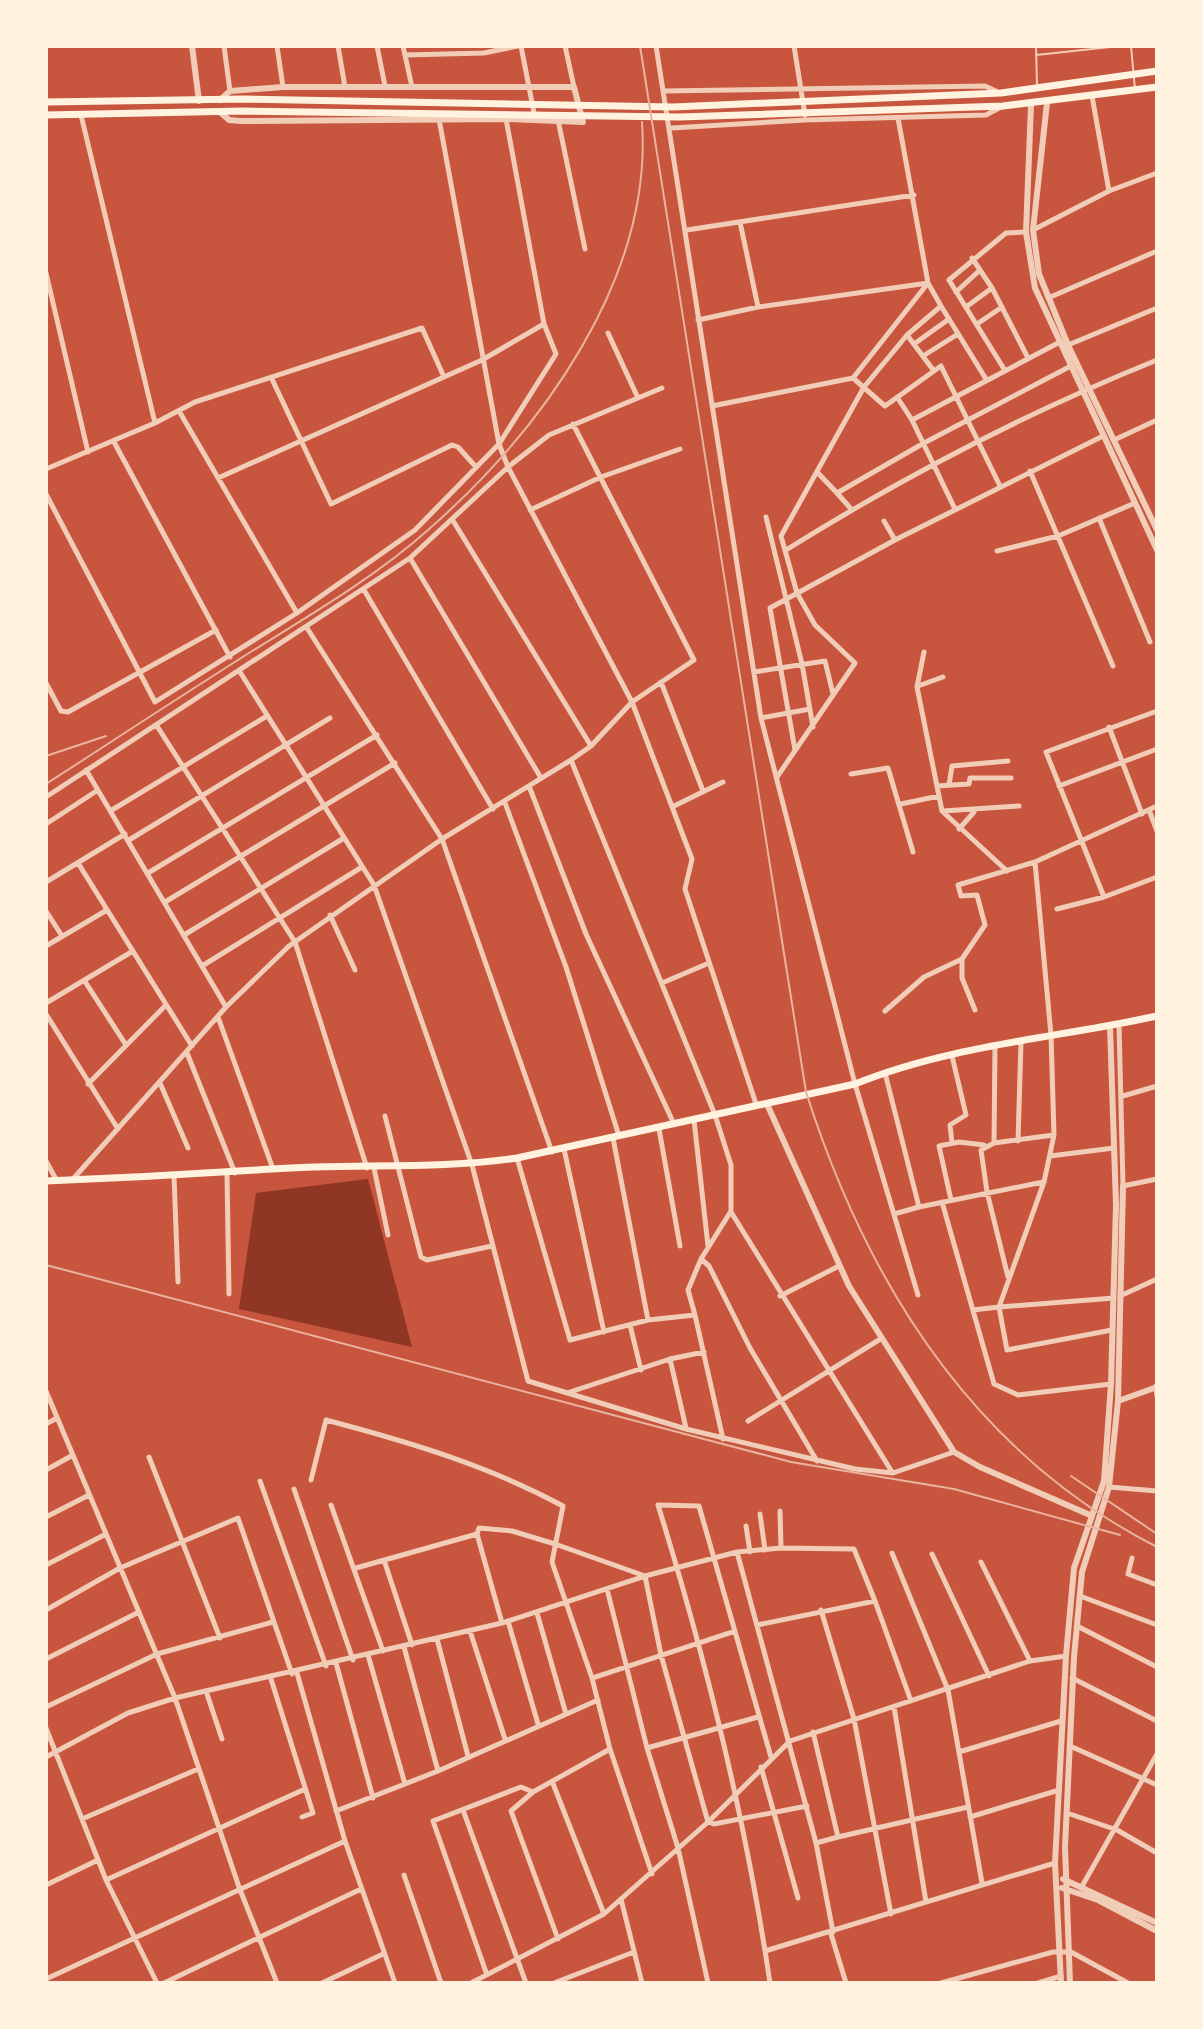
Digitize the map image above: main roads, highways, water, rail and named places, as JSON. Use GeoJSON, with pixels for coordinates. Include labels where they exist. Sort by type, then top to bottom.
{"type":"FeatureCollection","features":[{"type":"Feature","properties":{"kind":"main road"},"geometry":{"type":"LineString","coordinates":[[46,102],[244,99],[673,107],[1001,93],[1157,71]]}},
{"type":"Feature","properties":{"kind":"main road"},"geometry":{"type":"LineString","coordinates":[[46,115],[242,111],[680,117],[1031,105],[1157,87]]}},
{"type":"Feature","properties":{"kind":"main road"},"geometry":{"type":"LineString","coordinates":[[46,1181],[231,1174],[273,1169],[472,1165],[659,1129],[806,1092],[855,1084],[885,1072],[995,1046],[1157,1016]]}},
{"type":"Feature","properties":{"kind":"railway"},"geometry":{"type":"LineString","coordinates":[[640,46],[806,1092],[831,1163],[861,1230],[895,1295],[935,1356],[981,1412],[1033,1463],[1092,1508],[1157,1547]]}},
{"type":"Feature","properties":{"kind":"railway"},"geometry":{"type":"LineString","coordinates":[[46,784],[386,564],[428,530],[511,446],[548,399],[582,347],[609,294],[629,238],[641,180],[642,122]]}},
{"type":"Feature","properties":{"kind":"railway"},"geometry":{"type":"LineString","coordinates":[[46,756],[106,736]]}},
{"type":"Feature","properties":{"kind":"railway"},"geometry":{"type":"LineString","coordinates":[[46,1265],[791,1462],[954,1489],[1120,1535]]}},
{"type":"Feature","properties":{"kind":"railway"},"geometry":{"type":"LineString","coordinates":[[1071,1476],[1157,1534]]}}]}
